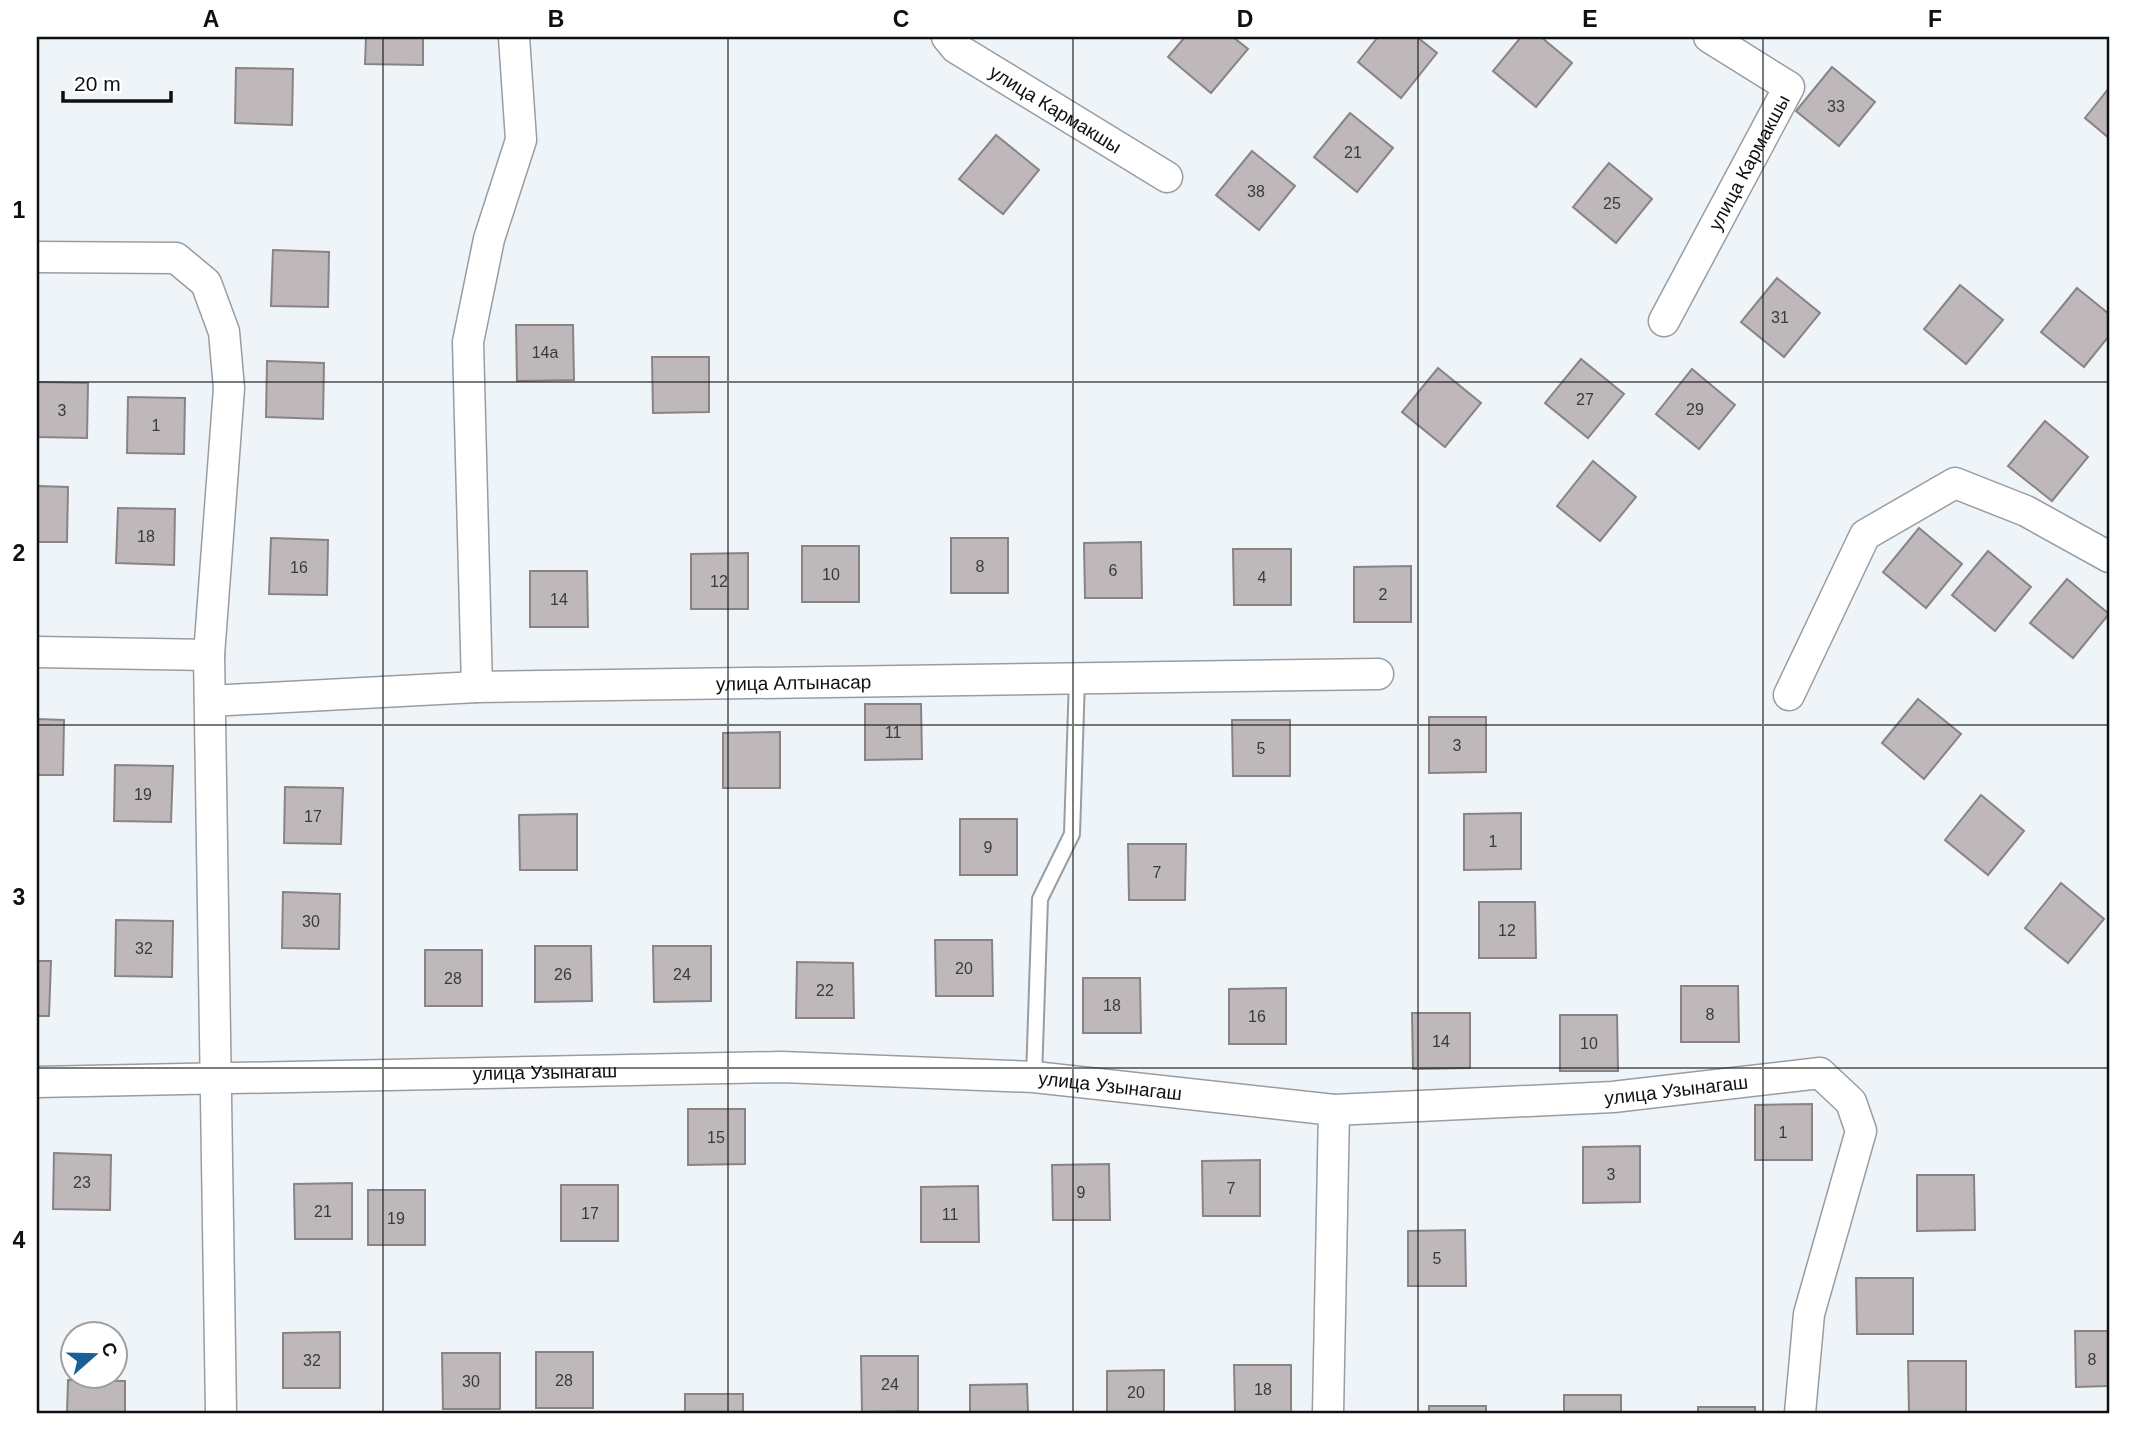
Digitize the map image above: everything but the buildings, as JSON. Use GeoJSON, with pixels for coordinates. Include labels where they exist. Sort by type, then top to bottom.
{"type":"FeatureCollection","features":[{"type":"Feature","properties":{"kind":"street"},"geometry":{"type":"LineString","coordinates":[[477,687],[468,342],[489,239],[521,140],[514,37]]}},
{"type":"Feature","properties":{"kind":"street","name":"улица Кармакшы"},"geometry":{"type":"LineString","coordinates":[[947,37],[956,48],[1167,177]]}},
{"type":"Feature","properties":{"kind":"street","name":"улица Кармакшы"},"geometry":{"type":"LineString","coordinates":[[1664,321],[1789,87],[1709,37]]}},
{"type":"Feature","properties":{"kind":"street"},"geometry":{"type":"LineString","coordinates":[[37,257],[176,258],[206,283],[224,332],[229,388],[209,655],[220,1413]]}},
{"type":"Feature","properties":{"kind":"street"},"geometry":{"type":"LineString","coordinates":[[1789,695],[1865,535],[1955,483],[2026,512],[2109,557]]}},
{"type":"Feature","properties":{"kind":"street"},"geometry":{"type":"LineString","coordinates":[[37,652],[209,655]]}},
{"type":"Feature","properties":{"kind":"street","name":"улица Алтынасар"},"geometry":{"type":"LineString","coordinates":[[210,701],[477,687],[1378,674]]}},
{"type":"Feature","properties":{"kind":"street","name":"улица Узынагаш"},"geometry":{"type":"LineString","coordinates":[[37,1082],[782,1067],[1034,1077],[1334,1110],[1613,1097],[1820,1073],[1851,1102],[1861,1131],[1809,1314],[1800,1413]]}},
{"type":"Feature","properties":{"kind":"street"},"geometry":{"type":"LineString","coordinates":[[1328,1413],[1334,1110]]}},
{"type":"Feature","properties":{"kind":"lane"},"geometry":{"type":"LineString","coordinates":[[1034,1077],[1040,899],[1072,834],[1077,679]]}}]}
